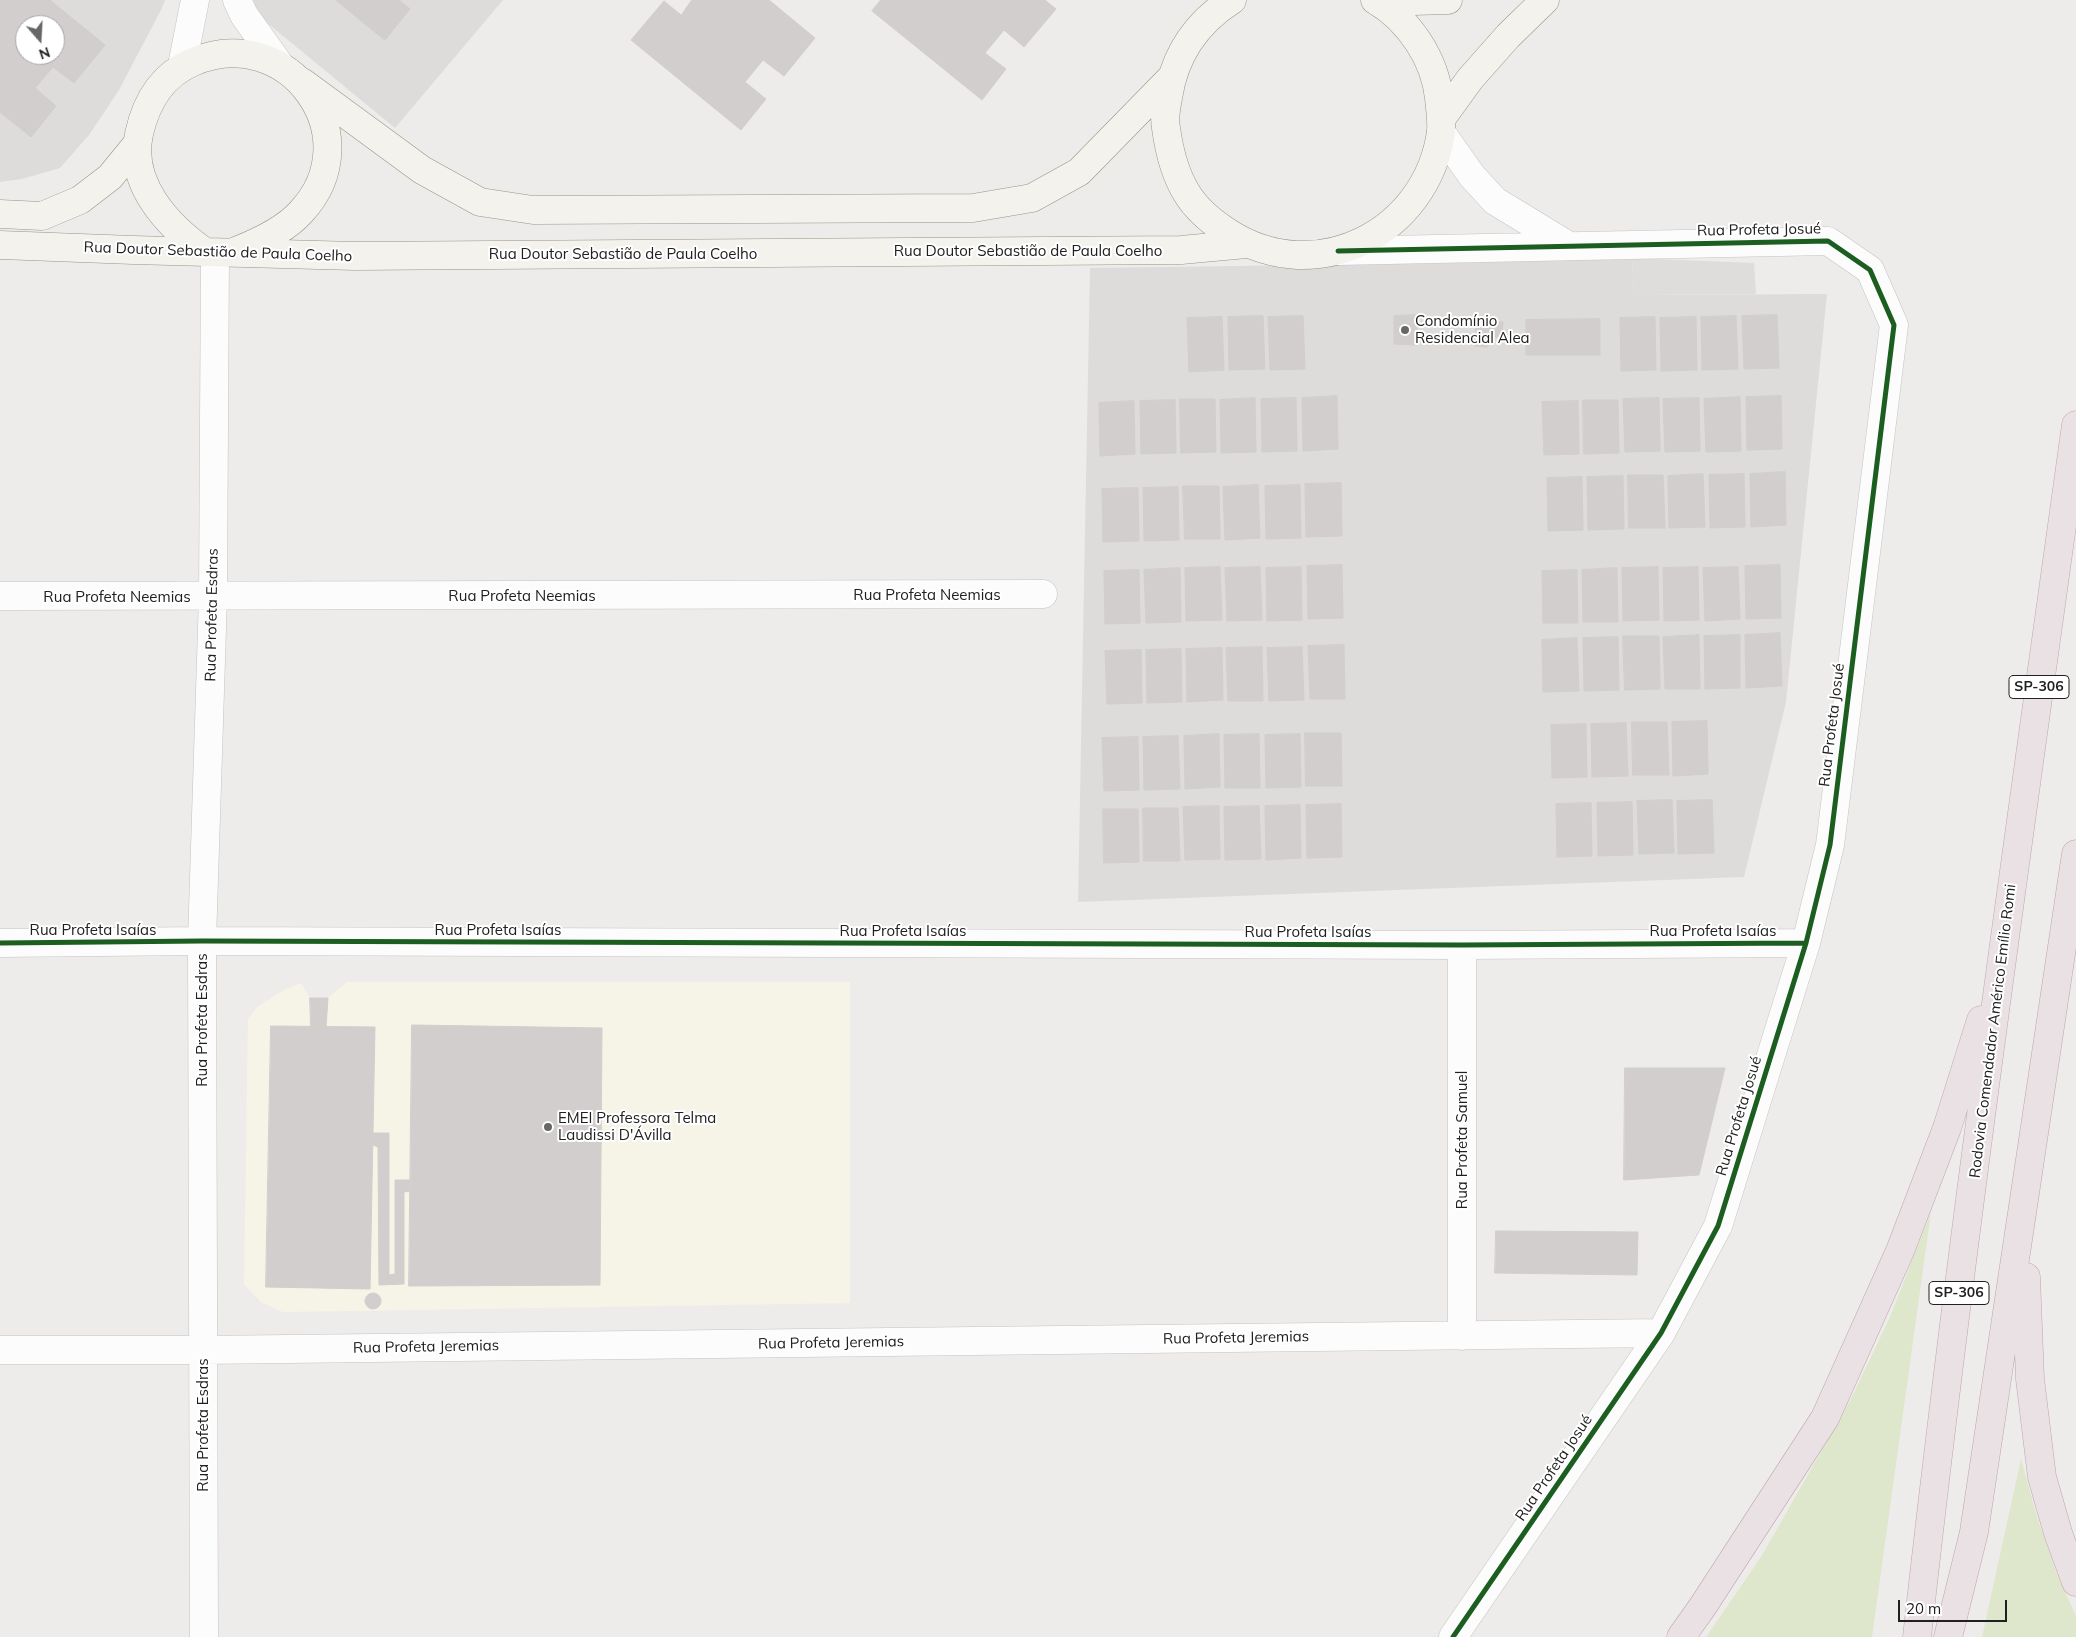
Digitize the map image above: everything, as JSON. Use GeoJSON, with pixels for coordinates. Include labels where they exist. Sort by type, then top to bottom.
{"type":"FeatureCollection","features":[{"type":"Feature","properties":{"kind":"highway","name":"Rodovia Comendador Américo Emílio Romi"},"geometry":{"type":"LineString","coordinates":[[1917,1637],[1929,1527],[2003,950],[2076,425]]}},
{"type":"Feature","properties":{"kind":"highway","name":"SP-306"},"geometry":{"type":"LineString","coordinates":[[1948,1637],[1974,1532],[2076,854]]}},
{"type":"Feature","properties":{"kind":"highway"},"geometry":{"type":"LineString","coordinates":[[1681,1637],[1825,1418],[1900,1250],[1948,1128],[2003,950]]}},
{"type":"Feature","properties":{"kind":"highway"},"geometry":{"type":"LineString","coordinates":[[2025,1201],[2029,1369],[2042,1477],[2058,1533],[2076,1582]]}},
{"type":"Feature","properties":{"kind":"street"},"geometry":{"type":"LineString","coordinates":[[182,66],[195,0]]}},
{"type":"Feature","properties":{"kind":"street"},"geometry":{"type":"LineString","coordinates":[[237,0],[244,16],[279,64],[422,170],[480,202],[542,210],[973,208],[1032,198],[1079,172],[1170,79]]}},
{"type":"Feature","properties":{"kind":"street"},"geometry":{"type":"LineString","coordinates":[[1231,0],[1204,21],[1184,48],[1170,79],[1164,118],[1170,157],[1186,193],[1212,222],[1246,244],[1268,251],[1291,255],[1314,255],[1338,251],[1369,238],[1396,219],[1418,194],[1433,164],[1441,126],[1438,85],[1425,52],[1405,24],[1376,1]]}},
{"type":"Feature","properties":{"kind":"street"},"geometry":{"type":"LineString","coordinates":[[1376,1],[1448,0]]}},
{"type":"Feature","properties":{"kind":"street"},"geometry":{"type":"LineString","coordinates":[[1441,126],[1470,79],[1508,36],[1545,0]]}},
{"type":"Feature","properties":{"kind":"street"},"geometry":{"type":"LineString","coordinates":[[279,64],[256,55],[230,52],[205,56],[182,66],[159,86],[143,114],[136,144],[140,172],[151,198],[183,236],[217,253],[254,244],[279,230],[301,213],[318,189],[326,161],[327,133],[318,106],[302,82]]}},
{"type":"Feature","properties":{"kind":"street"},"geometry":{"type":"LineString","coordinates":[[1441,126],[1472,176],[1495,201],[1533,222],[1569,246]]}},
{"type":"Feature","properties":{"kind":"street"},"geometry":{"type":"LineString","coordinates":[[0,214],[42,216],[80,200],[110,177],[136,144]]}},
{"type":"Feature","properties":{"kind":"street","name":"Rua Profeta Josué"},"geometry":{"type":"LineString","coordinates":[[1338,251],[1453,256],[1569,246],[1828,241],[1870,270],[1894,324],[1830,846],[1806,943],[1718,1226],[1661,1333],[1453,1637]]}},
{"type":"Feature","properties":{"kind":"street","name":"Rua Doutor Sebastião de Paula Coelho"},"geometry":{"type":"LineString","coordinates":[[0,245],[365,256],[1172,250],[1246,244]]}},
{"type":"Feature","properties":{"kind":"street","name":"Rua Profeta Esdras"},"geometry":{"type":"LineString","coordinates":[[204,1637],[202,941],[213,597],[217,253]]}},
{"type":"Feature","properties":{"kind":"street","name":"Rua Profeta Neemias"},"geometry":{"type":"LineString","coordinates":[[0,596],[1043,594]]}},
{"type":"Feature","properties":{"kind":"street","name":"Rua Profeta Isaías"},"geometry":{"type":"LineString","coordinates":[[0,943],[202,941],[1462,945],[1806,943]]}},
{"type":"Feature","properties":{"kind":"street","name":"Rua Profeta Samuel"},"geometry":{"type":"LineString","coordinates":[[1462,945],[1462,1336]]}},
{"type":"Feature","properties":{"kind":"street","name":"Rua Profeta Jeremias"},"geometry":{"type":"LineString","coordinates":[[0,1350],[202,1350],[1661,1333]]}},
{"type":"Feature","properties":{"kind":"shaded area"},"geometry":{"type":"Polygon","coordinates":[[[0,0],[165,0],[119,90],[89,135],[60,168],[22,179],[0,182],[0,0]]]}},
{"type":"Feature","properties":{"kind":"shaded area"},"geometry":{"type":"Polygon","coordinates":[[[251,0],[503,0],[395,128],[260,17],[251,0]]]}},
{"type":"Feature","properties":{"kind":"shaded area","name":"Condomínio Residencial Alea"},"geometry":{"type":"Polygon","coordinates":[[[1632,258],[1634,295],[1827,294],[1786,702],[1744,877],[1078,902],[1090,268],[1453,263],[1632,258]]]}},
{"type":"Feature","properties":{"kind":"shaded area"},"geometry":{"type":"Polygon","coordinates":[[[1632,258],[1754,263],[1756,294],[1634,295],[1632,258]]]}},
{"type":"Feature","properties":{"kind":"shaded area","name":"EMEI Professora Telma Laudissi D'Ávilla"},"geometry":{"type":"Polygon","coordinates":[[[347,982],[850,982],[850,1303],[283,1312],[261,1302],[244,1284],[248,1020],[257,1007],[284,990],[301,983],[310,998],[328,998],[347,982]]]}},
{"type":"Feature","properties":{"kind":"green space"},"geometry":{"type":"Polygon","coordinates":[[[1931,1212],[1872,1637],[1706,1637],[1761,1557],[1851,1399],[1890,1317],[1931,1212]]]}},
{"type":"Feature","properties":{"kind":"green space"},"geometry":{"type":"Polygon","coordinates":[[[2021,1459],[2038,1520],[2057,1574],[2076,1616],[2076,1637],[1982,1637],[2021,1459]]]}},
{"type":"Feature","properties":{"kind":"building"},"geometry":{"type":"Polygon","coordinates":[[[0,0],[50,0],[105,45],[74,83],[53,67],[35,88],[56,106],[31,137],[0,112],[0,0]]]}},
{"type":"Feature","properties":{"kind":"building"},"geometry":{"type":"Polygon","coordinates":[[[336,0],[399,0],[410,9],[385,40],[336,0]]]}},
{"type":"Feature","properties":{"kind":"building"},"geometry":{"type":"Polygon","coordinates":[[[692,0],[769,0],[815,38],[784,76],[763,60],[745,82],[766,99],[741,130],[631,40],[664,1],[681,15],[692,0]]]}},
{"type":"Feature","properties":{"kind":"building"},"geometry":{"type":"Polygon","coordinates":[[[881,0],[1045,0],[1056,9],[1024,47],[1004,30],[985,53],[1006,69],[982,100],[872,11],[881,0]]]}},
{"type":"Feature","properties":{"kind":"building","name":"Condomínio Residencial Alea"},"geometry":{"type":"Polygon","coordinates":[[[1417,315],[1417,345],[1394,344],[1394,316],[1417,315]]]}},
{"type":"Feature","properties":{"kind":"building"},"geometry":{"type":"Polygon","coordinates":[[[1777,315],[1779,368],[1744,369],[1742,316],[1777,315]]]}},
{"type":"Feature","properties":{"kind":"building"},"geometry":{"type":"Polygon","coordinates":[[[1263,316],[1265,369],[1229,370],[1228,317],[1263,316]]]}},
{"type":"Feature","properties":{"kind":"building"},"geometry":{"type":"Polygon","coordinates":[[[1303,316],[1305,369],[1270,370],[1268,317],[1303,316]]]}},
{"type":"Feature","properties":{"kind":"building"},"geometry":{"type":"Polygon","coordinates":[[[1736,316],[1738,369],[1702,370],[1701,317],[1736,316]]]}},
{"type":"Feature","properties":{"kind":"building"},"geometry":{"type":"Polygon","coordinates":[[[1222,317],[1224,370],[1189,372],[1187,318],[1222,317]]]}},
{"type":"Feature","properties":{"kind":"building"},"geometry":{"type":"Polygon","coordinates":[[[1655,317],[1656,370],[1621,371],[1620,318],[1655,317]]]}},
{"type":"Feature","properties":{"kind":"building"},"geometry":{"type":"Polygon","coordinates":[[[1696,317],[1697,370],[1661,371],[1660,318],[1696,317]]]}},
{"type":"Feature","properties":{"kind":"building"},"geometry":{"type":"Polygon","coordinates":[[[1600,319],[1600,355],[1526,355],[1526,320],[1600,319]]]}},
{"type":"Feature","properties":{"kind":"building"},"geometry":{"type":"Polygon","coordinates":[[[1476,321],[1503,322],[1502,337],[1488,337],[1488,347],[1475,346],[1476,321]]]}},
{"type":"Feature","properties":{"kind":"building"},"geometry":{"type":"Polygon","coordinates":[[[1337,396],[1338,449],[1303,451],[1302,398],[1337,396]]]}},
{"type":"Feature","properties":{"kind":"building"},"geometry":{"type":"Polygon","coordinates":[[[1781,396],[1782,449],[1747,450],[1746,397],[1781,396]]]}},
{"type":"Feature","properties":{"kind":"building"},"geometry":{"type":"Polygon","coordinates":[[[1740,397],[1741,451],[1706,452],[1704,399],[1740,397]]]}},
{"type":"Feature","properties":{"kind":"building"},"geometry":{"type":"Polygon","coordinates":[[[1255,398],[1256,452],[1221,453],[1220,400],[1255,398]]]}},
{"type":"Feature","properties":{"kind":"building"},"geometry":{"type":"Polygon","coordinates":[[[1296,398],[1297,451],[1262,452],[1261,399],[1296,398]]]}},
{"type":"Feature","properties":{"kind":"building"},"geometry":{"type":"Polygon","coordinates":[[[1659,398],[1660,451],[1625,452],[1623,399],[1659,398]]]}},
{"type":"Feature","properties":{"kind":"building"},"geometry":{"type":"Polygon","coordinates":[[[1699,398],[1700,451],[1665,452],[1663,399],[1699,398]]]}},
{"type":"Feature","properties":{"kind":"building"},"geometry":{"type":"Polygon","coordinates":[[[1180,399],[1215,399],[1216,452],[1181,453],[1180,399]]]}},
{"type":"Feature","properties":{"kind":"building"},"geometry":{"type":"Polygon","coordinates":[[[1175,400],[1176,453],[1141,454],[1140,401],[1175,400]]]}},
{"type":"Feature","properties":{"kind":"building"},"geometry":{"type":"Polygon","coordinates":[[[1583,400],[1618,400],[1619,453],[1584,454],[1583,400]]]}},
{"type":"Feature","properties":{"kind":"building"},"geometry":{"type":"Polygon","coordinates":[[[1134,401],[1135,454],[1100,456],[1099,403],[1134,401]]]}},
{"type":"Feature","properties":{"kind":"building"},"geometry":{"type":"Polygon","coordinates":[[[1578,401],[1579,454],[1544,455],[1542,402],[1578,401]]]}},
{"type":"Feature","properties":{"kind":"building"},"geometry":{"type":"Polygon","coordinates":[[[1785,472],[1786,525],[1751,527],[1750,474],[1785,472]]]}},
{"type":"Feature","properties":{"kind":"building"},"geometry":{"type":"Polygon","coordinates":[[[1703,474],[1705,527],[1669,528],[1668,476],[1703,474]]]}},
{"type":"Feature","properties":{"kind":"building"},"geometry":{"type":"Polygon","coordinates":[[[1744,474],[1745,527],[1710,528],[1709,475],[1744,474]]]}},
{"type":"Feature","properties":{"kind":"building"},"geometry":{"type":"Polygon","coordinates":[[[1628,475],[1663,475],[1665,528],[1629,528],[1628,475]]]}},
{"type":"Feature","properties":{"kind":"building"},"geometry":{"type":"Polygon","coordinates":[[[1623,476],[1624,529],[1588,530],[1587,477],[1623,476]]]}},
{"type":"Feature","properties":{"kind":"building"},"geometry":{"type":"Polygon","coordinates":[[[1582,477],[1583,530],[1548,531],[1547,478],[1582,477]]]}},
{"type":"Feature","properties":{"kind":"building"},"geometry":{"type":"Polygon","coordinates":[[[1341,483],[1342,536],[1306,537],[1305,484],[1341,483]]]}},
{"type":"Feature","properties":{"kind":"building"},"geometry":{"type":"Polygon","coordinates":[[[1258,485],[1260,538],[1225,540],[1223,487],[1258,485]]]}},
{"type":"Feature","properties":{"kind":"building"},"geometry":{"type":"Polygon","coordinates":[[[1300,485],[1301,538],[1266,539],[1265,486],[1300,485]]]}},
{"type":"Feature","properties":{"kind":"building"},"geometry":{"type":"Polygon","coordinates":[[[1183,486],[1219,486],[1220,539],[1185,539],[1183,486]]]}},
{"type":"Feature","properties":{"kind":"building"},"geometry":{"type":"Polygon","coordinates":[[[1178,487],[1179,540],[1144,541],[1143,488],[1178,487]]]}},
{"type":"Feature","properties":{"kind":"building"},"geometry":{"type":"Polygon","coordinates":[[[1138,488],[1139,541],[1103,542],[1102,489],[1138,488]]]}},
{"type":"Feature","properties":{"kind":"building"},"geometry":{"type":"Polygon","coordinates":[[[1342,565],[1343,618],[1308,619],[1307,566],[1342,565]]]}},
{"type":"Feature","properties":{"kind":"building"},"geometry":{"type":"Polygon","coordinates":[[[1780,565],[1781,618],[1746,619],[1745,566],[1780,565]]]}},
{"type":"Feature","properties":{"kind":"building"},"geometry":{"type":"Polygon","coordinates":[[[1220,567],[1222,620],[1186,621],[1185,568],[1220,567]]]}},
{"type":"Feature","properties":{"kind":"building"},"geometry":{"type":"Polygon","coordinates":[[[1260,567],[1262,620],[1227,621],[1225,568],[1260,567]]]}},
{"type":"Feature","properties":{"kind":"building"},"geometry":{"type":"Polygon","coordinates":[[[1301,567],[1302,620],[1267,621],[1266,568],[1301,567]]]}},
{"type":"Feature","properties":{"kind":"building"},"geometry":{"type":"Polygon","coordinates":[[[1658,567],[1659,620],[1623,621],[1622,568],[1658,567]]]}},
{"type":"Feature","properties":{"kind":"building"},"geometry":{"type":"Polygon","coordinates":[[[1698,567],[1699,620],[1664,621],[1663,568],[1698,567]]]}},
{"type":"Feature","properties":{"kind":"building"},"geometry":{"type":"Polygon","coordinates":[[[1738,567],[1740,619],[1705,621],[1703,568],[1738,567]]]}},
{"type":"Feature","properties":{"kind":"building"},"geometry":{"type":"Polygon","coordinates":[[[1180,568],[1181,622],[1146,623],[1144,570],[1180,568]]]}},
{"type":"Feature","properties":{"kind":"building"},"geometry":{"type":"Polygon","coordinates":[[[1617,568],[1618,622],[1583,622],[1582,570],[1617,568]]]}},
{"type":"Feature","properties":{"kind":"building"},"geometry":{"type":"Polygon","coordinates":[[[1139,570],[1140,623],[1105,624],[1104,571],[1139,570]]]}},
{"type":"Feature","properties":{"kind":"building"},"geometry":{"type":"Polygon","coordinates":[[[1577,570],[1578,623],[1543,623],[1542,571],[1577,570]]]}},
{"type":"Feature","properties":{"kind":"building"},"geometry":{"type":"Polygon","coordinates":[[[1780,633],[1782,686],[1746,688],[1745,635],[1780,633]]]}},
{"type":"Feature","properties":{"kind":"building"},"geometry":{"type":"Polygon","coordinates":[[[1699,635],[1700,689],[1665,689],[1663,637],[1699,635]]]}},
{"type":"Feature","properties":{"kind":"building"},"geometry":{"type":"Polygon","coordinates":[[[1740,635],[1740,688],[1705,689],[1704,636],[1740,635]]]}},
{"type":"Feature","properties":{"kind":"building"},"geometry":{"type":"Polygon","coordinates":[[[1623,636],[1659,636],[1660,689],[1625,690],[1623,636]]]}},
{"type":"Feature","properties":{"kind":"building"},"geometry":{"type":"Polygon","coordinates":[[[1618,637],[1619,690],[1584,691],[1583,638],[1618,637]]]}},
{"type":"Feature","properties":{"kind":"building"},"geometry":{"type":"Polygon","coordinates":[[[1577,638],[1579,691],[1543,692],[1542,640],[1577,638]]]}},
{"type":"Feature","properties":{"kind":"building"},"geometry":{"type":"Polygon","coordinates":[[[1344,645],[1345,699],[1310,699],[1308,646],[1344,645]]]}},
{"type":"Feature","properties":{"kind":"building"},"geometry":{"type":"Polygon","coordinates":[[[1262,647],[1263,701],[1228,701],[1226,648],[1262,647]]]}},
{"type":"Feature","properties":{"kind":"building"},"geometry":{"type":"Polygon","coordinates":[[[1302,647],[1304,700],[1269,701],[1267,648],[1302,647]]]}},
{"type":"Feature","properties":{"kind":"building"},"geometry":{"type":"Polygon","coordinates":[[[1222,648],[1223,700],[1187,702],[1186,649],[1222,648]]]}},
{"type":"Feature","properties":{"kind":"building"},"geometry":{"type":"Polygon","coordinates":[[[1181,649],[1182,702],[1147,703],[1146,650],[1181,649]]]}},
{"type":"Feature","properties":{"kind":"building"},"geometry":{"type":"Polygon","coordinates":[[[1141,650],[1142,703],[1107,704],[1105,651],[1141,650]]]}},
{"type":"Feature","properties":{"kind":"building"},"geometry":{"type":"Polygon","coordinates":[[[1707,721],[1708,774],[1673,776],[1672,722],[1707,721]]]}},
{"type":"Feature","properties":{"kind":"building"},"geometry":{"type":"Polygon","coordinates":[[[1632,722],[1667,722],[1669,775],[1633,775],[1632,722]]]}},
{"type":"Feature","properties":{"kind":"building"},"geometry":{"type":"Polygon","coordinates":[[[1626,723],[1628,776],[1592,777],[1591,724],[1626,723]]]}},
{"type":"Feature","properties":{"kind":"building"},"geometry":{"type":"Polygon","coordinates":[[[1586,724],[1587,777],[1552,778],[1551,725],[1586,724]]]}},
{"type":"Feature","properties":{"kind":"building"},"geometry":{"type":"Polygon","coordinates":[[[1305,733],[1341,733],[1342,786],[1306,786],[1305,733]]]}},
{"type":"Feature","properties":{"kind":"building"},"geometry":{"type":"Polygon","coordinates":[[[1219,734],[1220,787],[1185,789],[1184,736],[1219,734]]]}},
{"type":"Feature","properties":{"kind":"building"},"geometry":{"type":"Polygon","coordinates":[[[1259,734],[1260,788],[1225,788],[1224,735],[1259,734]]]}},
{"type":"Feature","properties":{"kind":"building"},"geometry":{"type":"Polygon","coordinates":[[[1300,734],[1301,787],[1266,788],[1265,735],[1300,734]]]}},
{"type":"Feature","properties":{"kind":"building"},"geometry":{"type":"Polygon","coordinates":[[[1178,736],[1180,789],[1144,790],[1143,737],[1178,736]]]}},
{"type":"Feature","properties":{"kind":"building"},"geometry":{"type":"Polygon","coordinates":[[[1138,737],[1139,790],[1104,791],[1102,738],[1138,737]]]}},
{"type":"Feature","properties":{"kind":"building"},"geometry":{"type":"Polygon","coordinates":[[[1672,800],[1674,853],[1639,854],[1637,801],[1672,800]]]}},
{"type":"Feature","properties":{"kind":"building"},"geometry":{"type":"Polygon","coordinates":[[[1712,800],[1714,853],[1678,854],[1677,801],[1712,800]]]}},
{"type":"Feature","properties":{"kind":"building"},"geometry":{"type":"Polygon","coordinates":[[[1632,802],[1633,855],[1598,856],[1597,803],[1632,802]]]}},
{"type":"Feature","properties":{"kind":"building"},"geometry":{"type":"Polygon","coordinates":[[[1591,803],[1592,856],[1557,857],[1556,804],[1591,803]]]}},
{"type":"Feature","properties":{"kind":"building"},"geometry":{"type":"Polygon","coordinates":[[[1341,804],[1342,857],[1307,858],[1306,805],[1341,804]]]}},
{"type":"Feature","properties":{"kind":"building"},"geometry":{"type":"Polygon","coordinates":[[[1300,805],[1301,858],[1266,860],[1265,806],[1300,805]]]}},
{"type":"Feature","properties":{"kind":"building"},"geometry":{"type":"Polygon","coordinates":[[[1219,806],[1220,859],[1185,860],[1183,807],[1219,806]]]}},
{"type":"Feature","properties":{"kind":"building"},"geometry":{"type":"Polygon","coordinates":[[[1259,806],[1261,859],[1225,860],[1224,807],[1259,806]]]}},
{"type":"Feature","properties":{"kind":"building"},"geometry":{"type":"Polygon","coordinates":[[[1143,808],[1178,808],[1180,861],[1144,861],[1143,808]]]}},
{"type":"Feature","properties":{"kind":"building"},"geometry":{"type":"Polygon","coordinates":[[[1103,809],[1138,809],[1139,862],[1104,863],[1103,809]]]}},
{"type":"Feature","properties":{"kind":"building"},"geometry":{"type":"Polygon","coordinates":[[[310,998],[328,998],[326,1027],[311,1026],[310,998]]]}},
{"type":"Feature","properties":{"kind":"building"},"geometry":{"type":"Polygon","coordinates":[[[412,1025],[602,1028],[600,1285],[409,1286],[412,1025]]]}},
{"type":"Feature","properties":{"kind":"building"},"geometry":{"type":"Polygon","coordinates":[[[271,1026],[375,1027],[370,1289],[266,1287],[271,1026]]]}},
{"type":"Feature","properties":{"kind":"building"},"geometry":{"type":"Polygon","coordinates":[[[1625,1068],[1725,1068],[1699,1175],[1624,1180],[1625,1068]]]}},
{"type":"Feature","properties":{"kind":"building"},"geometry":{"type":"Polygon","coordinates":[[[373,1133],[389,1133],[389,1275],[395,1274],[395,1180],[410,1180],[410,1191],[404,1192],[404,1284],[379,1285],[378,1147],[373,1145],[373,1133]]]}},
{"type":"Feature","properties":{"kind":"building"},"geometry":{"type":"Polygon","coordinates":[[[1496,1231],[1638,1232],[1637,1275],[1495,1273],[1496,1231]]]}},
{"type":"Feature","properties":{"kind":"building"},"geometry":{"type":"Polygon","coordinates":[[[370,1293],[376,1293],[381,1298],[379,1307],[370,1309],[365,1304],[365,1298],[370,1293]]]}},
{"type":"Feature","properties":{"kind":"cycle path"},"geometry":{"type":"LineString","coordinates":[[1338,251],[1828,241],[1870,270],[1894,325],[1830,845],[1806,943],[1718,1226],[1661,1333],[1453,1637]]}},
{"type":"Feature","properties":{"kind":"cycle path"},"geometry":{"type":"LineString","coordinates":[[0,943],[202,941],[1462,945],[1806,943]]}},
{"type":"Feature","properties":{"kind":"place","name":"Condomínio Residencial Alea"},"geometry":{"type":"Point","coordinates":[1405,330]}},
{"type":"Feature","properties":{"kind":"place","name":"EMEI Professora Telma Laudissi D'Ávilla"},"geometry":{"type":"Point","coordinates":[548,1127]}}]}
